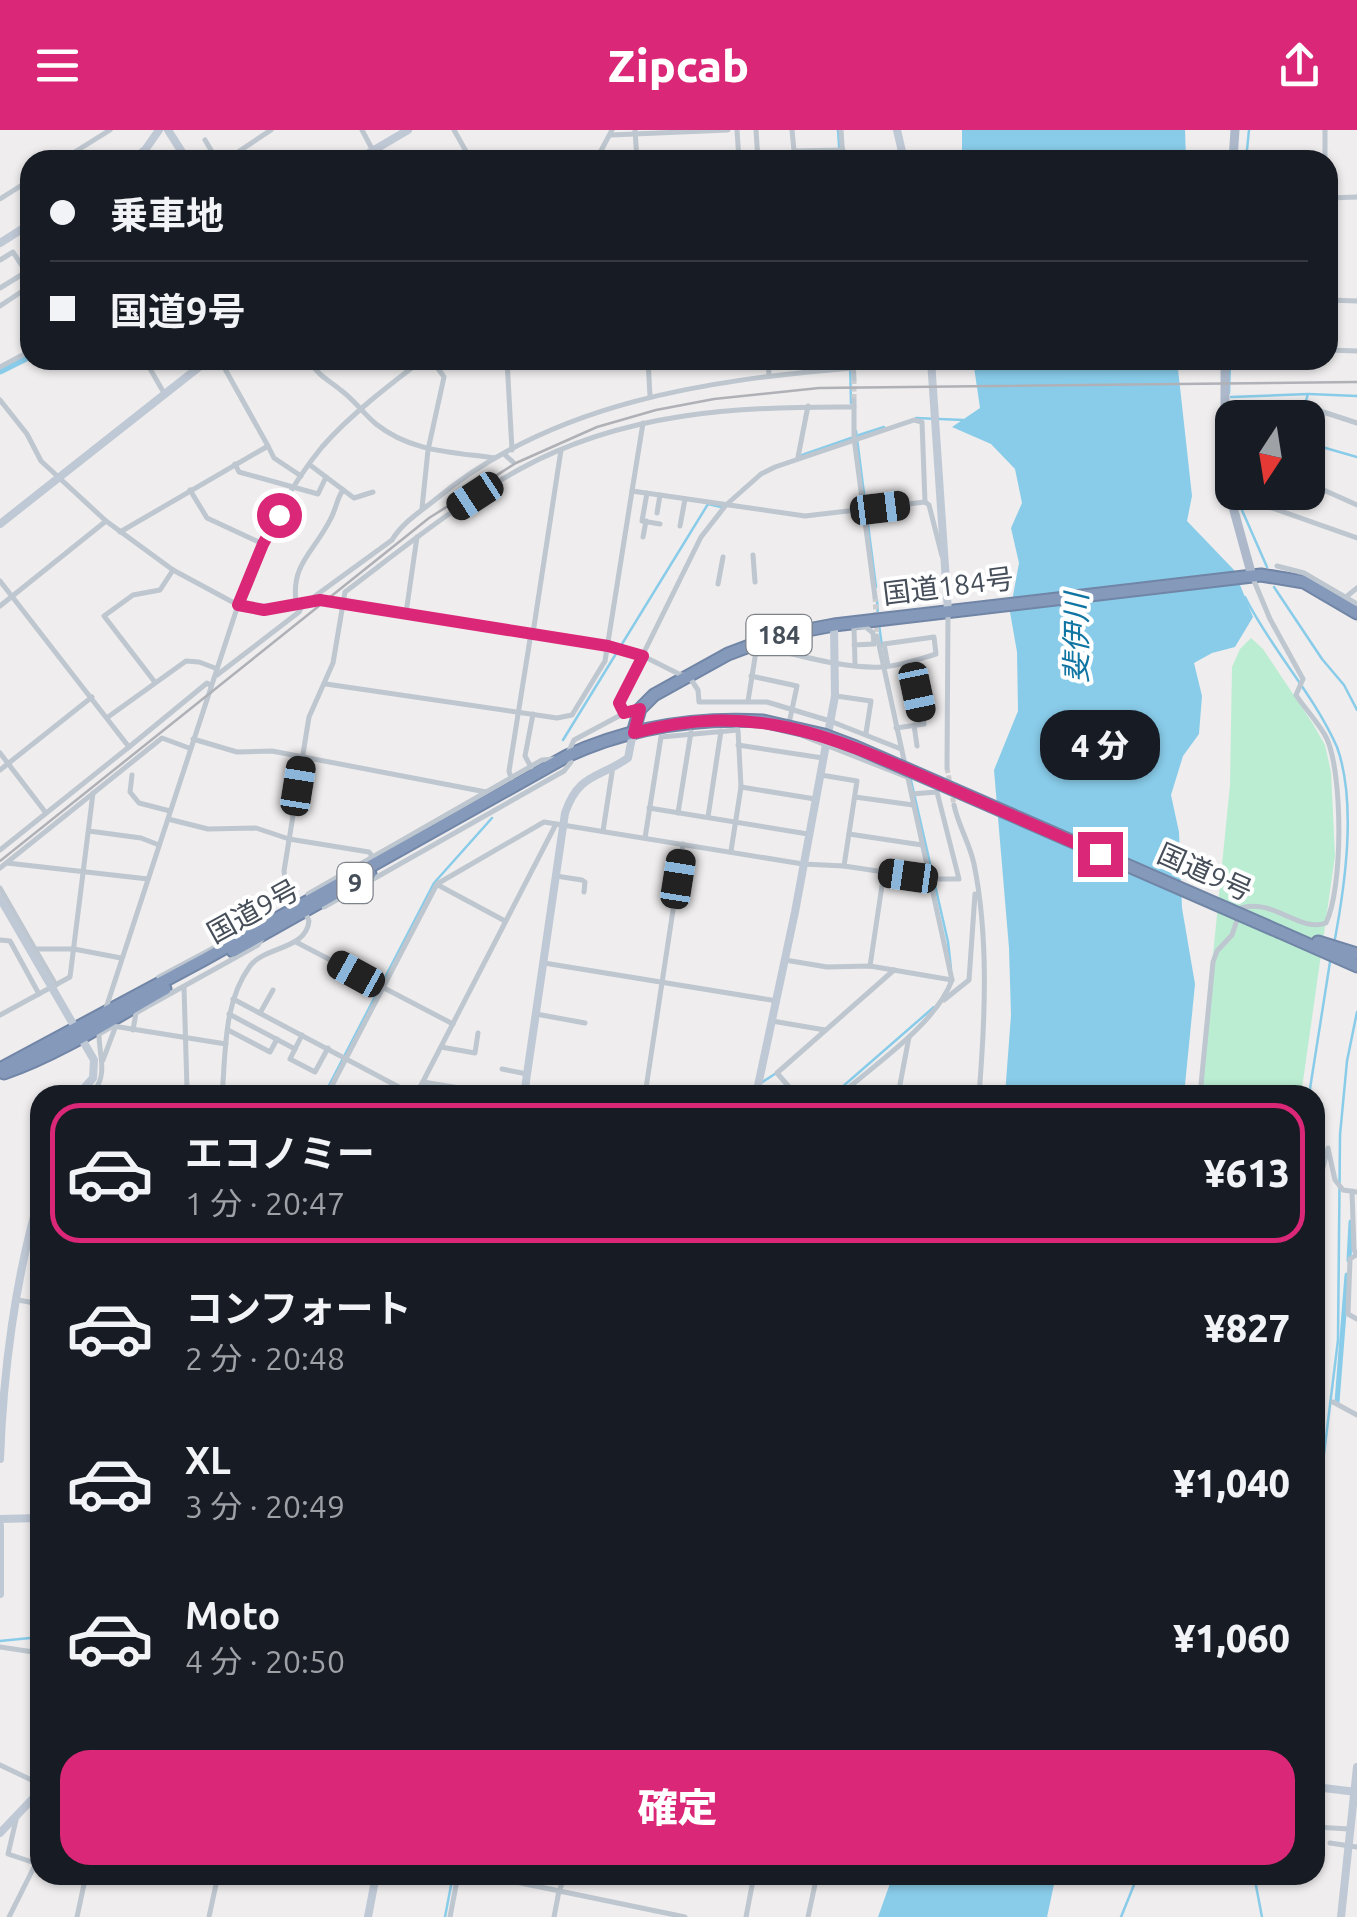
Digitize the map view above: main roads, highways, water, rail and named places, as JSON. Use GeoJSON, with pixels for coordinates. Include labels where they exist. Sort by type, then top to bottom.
{"type":"FeatureCollection","features":[{"type":"Feature","properties":{"kind":"highway","name":"国道184号"},"geometry":{"type":"LineString","coordinates":[[634,733],[640,709],[654,695],[757,644],[804,629],[1268,575],[1298,580],[1357,613]]}},
{"type":"Feature","properties":{"kind":"highway","name":"国道9号"},"geometry":{"type":"LineString","coordinates":[[0,1071],[146,1004],[278,917],[335,893],[487,796],[620,734],[700,720],[763,722],[824,735],[1356,962]]}},
{"type":"Feature","properties":{"kind":"highway","name":"国道9号"},"geometry":{"type":"LineString","coordinates":[[389,857],[458,828],[515,796],[566,759]]}},
{"type":"Feature","properties":{"kind":"highway","name":"国道9号"},"geometry":{"type":"LineString","coordinates":[[77,1033],[104,1011],[207,965],[264,934],[304,903]]}},
{"type":"Feature","properties":{"kind":"main road"},"geometry":{"type":"LineString","coordinates":[[1225,370],[1224,463],[1228,498],[1248,577]]}},
{"type":"Feature","properties":{"kind":"water"},"geometry":{"type":"Polygon","coordinates":[[[962,130],[1185,130],[1186,150],[962,150],[962,130]]]}},
{"type":"Feature","properties":{"kind":"water","name":"斐伊川"},"geometry":{"type":"Polygon","coordinates":[[[974,370],[1178,370],[1192,496],[1187,521],[1234,570],[1253,617],[1235,647],[1194,663],[1202,696],[1199,734],[1183,756],[1171,795],[1179,832],[1182,908],[1195,984],[1185,1085],[1006,1085],[1011,1015],[1009,948],[994,770],[1018,711],[1017,652],[1010,612],[1019,563],[1011,528],[1022,503],[1015,469],[991,444],[952,427],[980,408],[974,370]]]}},
{"type":"Feature","properties":{"kind":"water"},"geometry":{"type":"Polygon","coordinates":[[[889,1885],[1054,1885],[1047,1917],[878,1917],[889,1885]]]}},
{"type":"Feature","properties":{"kind":"waterway"},"geometry":{"type":"LineString","coordinates":[[838,130],[839,150]]}},
{"type":"Feature","properties":{"kind":"waterway"},"geometry":{"type":"LineString","coordinates":[[1247,150],[1249,130]]}},
{"type":"Feature","properties":{"kind":"waterway"},"geometry":{"type":"LineString","coordinates":[[0,370],[20,360]]}},
{"type":"Feature","properties":{"kind":"waterway"},"geometry":{"type":"LineString","coordinates":[[850,370],[851,403]]}},
{"type":"Feature","properties":{"kind":"waterway"},"geometry":{"type":"LineString","coordinates":[[1229,393],[1230,370]]}},
{"type":"Feature","properties":{"kind":"waterway"},"geometry":{"type":"LineString","coordinates":[[1231,397],[1308,394],[1306,400]]}},
{"type":"Feature","properties":{"kind":"waterway"},"geometry":{"type":"LineString","coordinates":[[1309,394],[1357,396]]}},
{"type":"Feature","properties":{"kind":"waterway"},"geometry":{"type":"LineString","coordinates":[[916,418],[963,420]]}},
{"type":"Feature","properties":{"kind":"waterway"},"geometry":{"type":"LineString","coordinates":[[859,435],[884,427]]}},
{"type":"Feature","properties":{"kind":"waterway"},"geometry":{"type":"LineString","coordinates":[[856,431],[876,587]]}},
{"type":"Feature","properties":{"kind":"waterway"},"geometry":{"type":"LineString","coordinates":[[802,455],[851,438]]}},
{"type":"Feature","properties":{"kind":"waterway"},"geometry":{"type":"LineString","coordinates":[[1325,448],[1357,457]]}},
{"type":"Feature","properties":{"kind":"waterway"},"geometry":{"type":"LineString","coordinates":[[563,740],[708,504],[721,507]]}},
{"type":"Feature","properties":{"kind":"waterway"},"geometry":{"type":"LineString","coordinates":[[1242,510],[1267,567]]}},
{"type":"Feature","properties":{"kind":"waterway"},"geometry":{"type":"LineString","coordinates":[[1274,587],[1344,685],[1357,710]]}},
{"type":"Feature","properties":{"kind":"waterway"},"geometry":{"type":"LineString","coordinates":[[1245,597],[1327,727],[1343,769],[1347,845],[1334,944]]}},
{"type":"Feature","properties":{"kind":"waterway"},"geometry":{"type":"LineString","coordinates":[[877,600],[878,617]]}},
{"type":"Feature","properties":{"kind":"waterway"},"geometry":{"type":"LineString","coordinates":[[879,625],[882,646]]}},
{"type":"Feature","properties":{"kind":"waterway"},"geometry":{"type":"LineString","coordinates":[[910,776],[951,969]]}},
{"type":"Feature","properties":{"kind":"waterway"},"geometry":{"type":"LineString","coordinates":[[329,1085],[434,883],[492,818]]}},
{"type":"Feature","properties":{"kind":"waterway"},"geometry":{"type":"LineString","coordinates":[[1311,1085],[1330,962]]}},
{"type":"Feature","properties":{"kind":"waterway"},"geometry":{"type":"LineString","coordinates":[[844,1085],[934,1007]]}},
{"type":"Feature","properties":{"kind":"waterway"},"geometry":{"type":"LineString","coordinates":[[1325,1446],[1338,1340],[1340,1135],[1347,1061],[1357,1012]]}},
{"type":"Feature","properties":{"kind":"waterway"},"geometry":{"type":"LineString","coordinates":[[761,1083],[778,1072]]}},
{"type":"Feature","properties":{"kind":"waterway"},"geometry":{"type":"LineString","coordinates":[[1349,1260],[1351,1222]]}},
{"type":"Feature","properties":{"kind":"waterway"},"geometry":{"type":"LineString","coordinates":[[1337,1402],[1347,1275]]}},
{"type":"Feature","properties":{"kind":"waterway"},"geometry":{"type":"LineString","coordinates":[[0,1641],[30,1638]]}},
{"type":"Feature","properties":{"kind":"waterway"},"geometry":{"type":"LineString","coordinates":[[445,1917],[451,1885]]}},
{"type":"Feature","properties":{"kind":"waterway"},"geometry":{"type":"LineString","coordinates":[[1121,1917],[1134,1885]]}},
{"type":"Feature","properties":{"kind":"waterway"},"geometry":{"type":"LineString","coordinates":[[1256,1885],[1262,1917]]}},
{"type":"Feature","properties":{"kind":"tunnel"},"geometry":{"type":"LineString","coordinates":[[854,379],[854,400]]}},
{"type":"Feature","properties":{"kind":"tunnel"},"geometry":{"type":"LineString","coordinates":[[875,597],[877,636]]}},
{"type":"Feature","properties":{"kind":"tunnel"},"geometry":{"type":"LineString","coordinates":[[947,768],[954,805]]}},
{"type":"Feature","properties":{"kind":"railway"},"geometry":{"type":"LineString","coordinates":[[0,861],[429,518],[516,463],[597,427],[714,399],[819,388],[1357,382]]}}]}
